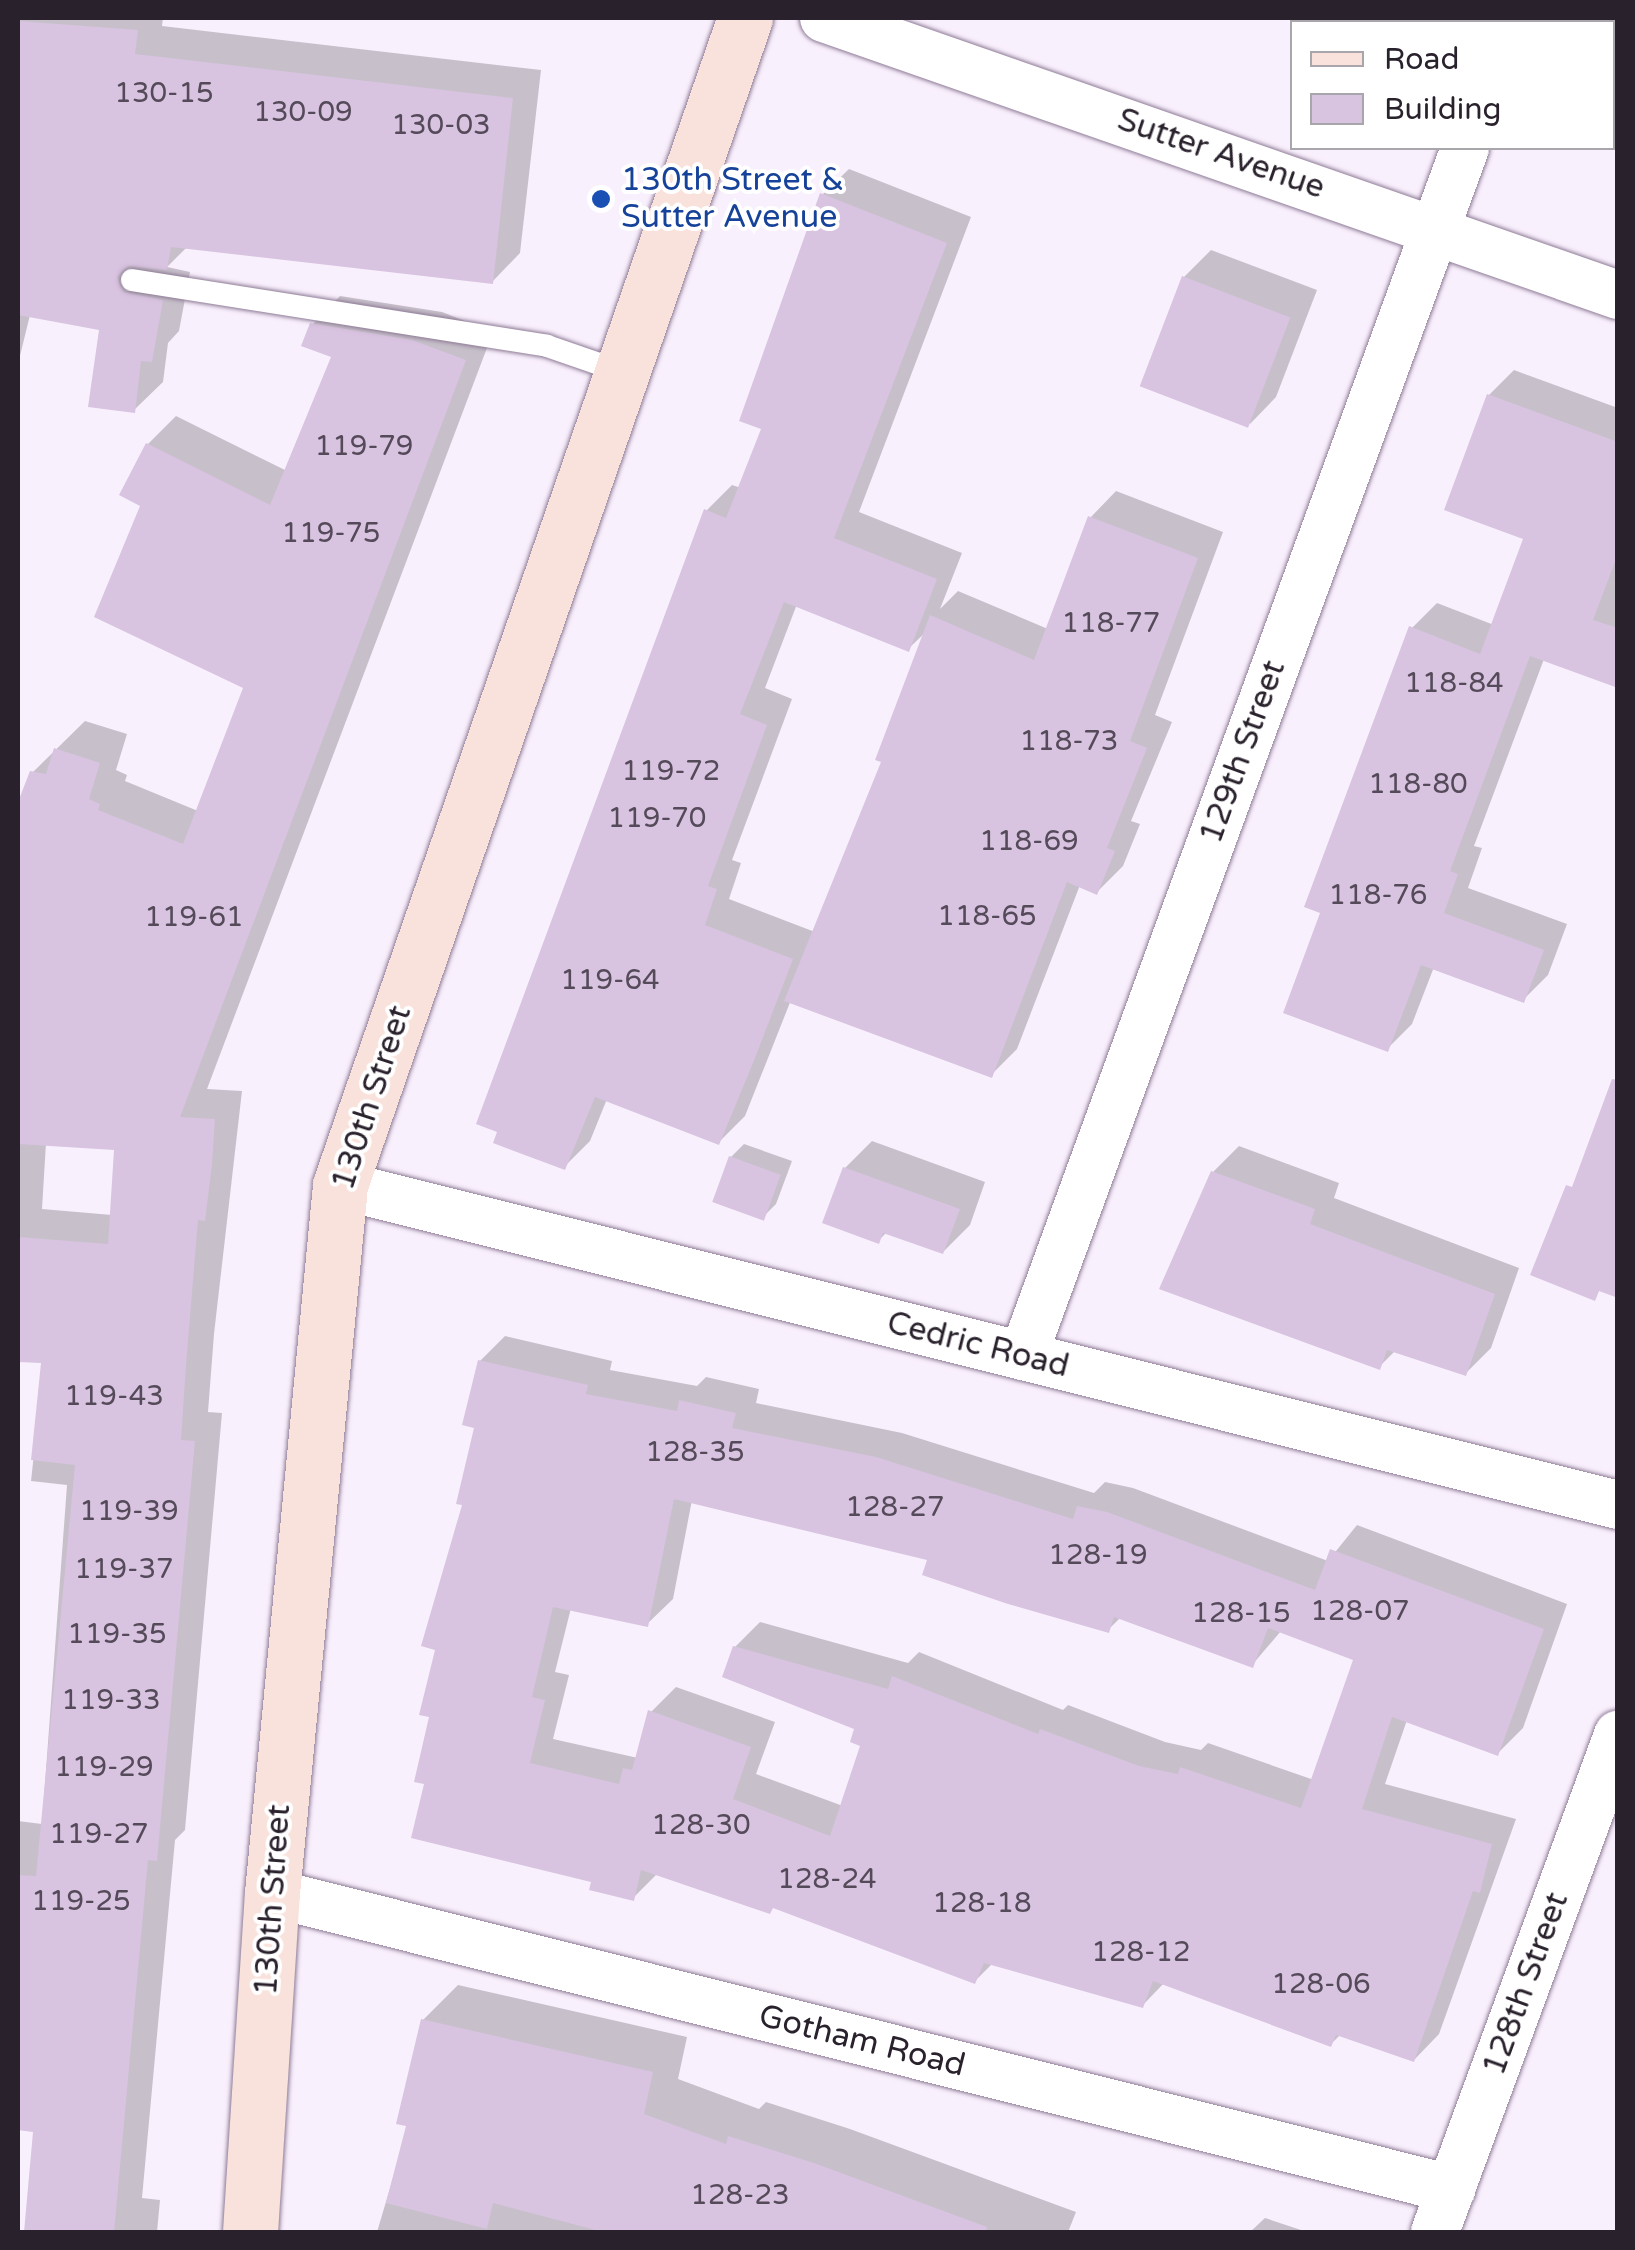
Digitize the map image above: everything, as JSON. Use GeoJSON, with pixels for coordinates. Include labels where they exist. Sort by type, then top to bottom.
{"type":"FeatureCollection","features":[{"type":"Feature","properties":{"kind":"street","name":"130th Street"},"geometry":{"type":"LineString","coordinates":[[250,2232],[272,1893],[340,1185],[745,18]]}},
{"type":"Feature","properties":{"kind":"street","name":"Sutter Avenue"},"geometry":{"type":"LineString","coordinates":[[824,18],[1618,295]]}},
{"type":"Feature","properties":{"kind":"street","name":"129th Street"},"geometry":{"type":"LineString","coordinates":[[1022,1356],[1464,150]]}},
{"type":"Feature","properties":{"kind":"street","name":"Cedric Road"},"geometry":{"type":"LineString","coordinates":[[340,1185],[1618,1505]]}},
{"type":"Feature","properties":{"kind":"street","name":"128th Street"},"geometry":{"type":"LineString","coordinates":[[1435,2232],[1618,1735]]}},
{"type":"Feature","properties":{"kind":"street","name":"Gotham Road"},"geometry":{"type":"LineString","coordinates":[[272,1893],[1451,2188]]}},
{"type":"Feature","properties":{"kind":"lane"},"geometry":{"type":"LineString","coordinates":[[132,280],[547,346],[622,372]]}},
{"type":"Feature","properties":{"kind":"building"},"geometry":{"type":"Polygon","coordinates":[[[18,21],[138,30],[135,54],[513,98],[493,284],[171,247],[167,270],[128,266],[117,277],[123,292],[163,300],[152,362],[141,361],[135,413],[88,407],[99,330],[18,315],[18,21]]]}},
{"type":"Feature","properties":{"kind":"building"},"geometry":{"type":"Polygon","coordinates":[[[820,193],[947,243],[834,538],[937,579],[909,652],[784,602],[740,714],[767,725],[708,886],[717,889],[705,925],[793,959],[755,1058],[719,1145],[595,1097],[565,1170],[493,1143],[497,1132],[476,1124],[704,509],[726,518],[761,429],[739,421],[820,193]]]}},
{"type":"Feature","properties":{"kind":"building"},"geometry":{"type":"Polygon","coordinates":[[[1182,276],[1290,318],[1248,428],[1140,386],[1182,276]]]}},
{"type":"Feature","properties":{"kind":"building"},"geometry":{"type":"Polygon","coordinates":[[[310,323],[412,340],[466,360],[180,1117],[215,1119],[205,1221],[198,1220],[186,1365],[181,1440],[195,1441],[157,1861],[148,1860],[114,2232],[24,2232],[33,2132],[18,2130],[18,1875],[36,1876],[75,1465],[31,1460],[41,1363],[18,1362],[18,1237],[108,1244],[114,1150],[18,1144],[18,802],[30,771],[46,774],[54,748],[100,763],[89,799],[100,804],[98,810],[183,844],[243,688],[94,617],[140,506],[119,495],[146,443],[270,505],[331,357],[301,346],[310,323]]]}},
{"type":"Feature","properties":{"kind":"building"},"geometry":{"type":"Polygon","coordinates":[[[1487,394],[1618,442],[1618,554],[1593,620],[1618,628],[1618,688],[1530,656],[1450,871],[1458,874],[1444,913],[1544,950],[1524,1003],[1421,965],[1388,1052],[1283,1013],[1320,913],[1304,907],[1409,626],[1480,654],[1523,539],[1444,510],[1487,394]]]}},
{"type":"Feature","properties":{"kind":"building"},"geometry":{"type":"Polygon","coordinates":[[[1088,516],[1198,558],[1130,741],[1147,748],[1107,848],[1115,851],[1097,895],[1067,882],[992,1078],[784,1001],[881,762],[875,760],[930,615],[1034,660],[1088,516]]]}},
{"type":"Feature","properties":{"kind":"building"},"geometry":{"type":"Polygon","coordinates":[[[1612,1079],[1618,1080],[1618,1298],[1599,1291],[1595,1301],[1530,1275],[1566,1185],[1572,1187],[1612,1079]]]}},
{"type":"Feature","properties":{"kind":"building"},"geometry":{"type":"Polygon","coordinates":[[[729,1156],[781,1175],[764,1221],[712,1202],[729,1156]]]}},
{"type":"Feature","properties":{"kind":"building"},"geometry":{"type":"Polygon","coordinates":[[[843,1167],[960,1209],[943,1254],[883,1233],[879,1244],[822,1223],[843,1167]]]}},
{"type":"Feature","properties":{"kind":"building"},"geometry":{"type":"Polygon","coordinates":[[[1211,1171],[1315,1209],[1310,1224],[1495,1294],[1466,1376],[1387,1350],[1380,1370],[1159,1289],[1211,1171]]]}},
{"type":"Feature","properties":{"kind":"building"},"geometry":{"type":"Polygon","coordinates":[[[478,1360],[588,1385],[586,1394],[677,1411],[679,1400],[736,1413],[732,1428],[876,1457],[1073,1519],[1077,1506],[1107,1512],[1315,1590],[1330,1549],[1544,1629],[1498,1756],[1392,1717],[1362,1809],[1492,1844],[1480,1893],[1473,1891],[1414,2062],[1336,2035],[1331,2047],[1153,1981],[1143,2008],[984,1963],[975,1984],[773,1908],[770,1914],[641,1870],[634,1901],[589,1890],[591,1882],[411,1838],[424,1784],[414,1782],[429,1717],[419,1715],[435,1650],[421,1646],[462,1505],[456,1504],[474,1428],[462,1425],[478,1360]],[[674,1499],[648,1627],[553,1607],[532,1697],[545,1700],[530,1763],[619,1784],[623,1768],[632,1770],[648,1710],[751,1747],[733,1799],[830,1836],[860,1746],[850,1742],[854,1729],[722,1677],[733,1646],[888,1689],[892,1676],[1038,1734],[1040,1729],[1139,1766],[1178,1774],[1180,1767],[1301,1808],[1353,1660],[1268,1628],[1253,1668],[1114,1617],[1109,1633],[1008,1604],[922,1575],[927,1560],[674,1499]]]}},
{"type":"Feature","properties":{"kind":"building"},"geometry":{"type":"Polygon","coordinates":[[[421,2019],[653,2072],[644,2114],[726,2144],[728,2136],[814,2163],[987,2227],[986,2232],[603,2232],[493,2203],[487,2229],[386,2203],[406,2126],[396,2124],[421,2019]]]}},
{"type":"Feature","properties":{"kind":"place","name":"130th Street & Sutter Avenue"},"geometry":{"type":"Point","coordinates":[601,199]}}]}
